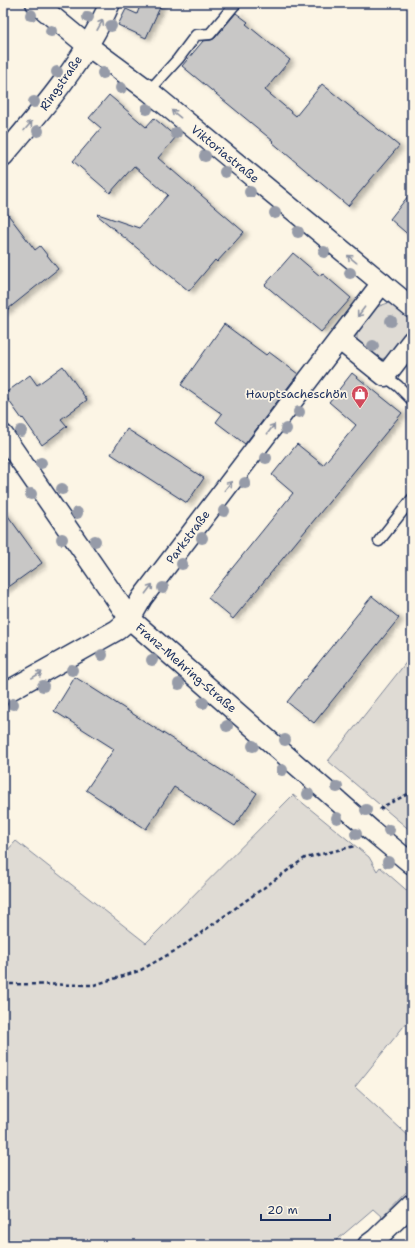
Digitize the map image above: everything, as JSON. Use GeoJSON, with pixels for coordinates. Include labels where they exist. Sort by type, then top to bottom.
{"type":"FeatureCollection","features":[{"type":"Feature","properties":{"kind":"street","name":"Viktoriastraße"},"geometry":{"type":"LineString","coordinates":[[36,3],[88,46],[149,92],[412,308]]}},
{"type":"Feature","properties":{"kind":"street","name":"Ringstraße"},"geometry":{"type":"LineString","coordinates":[[3,156],[40,113],[88,46],[110,3]]}},
{"type":"Feature","properties":{"kind":"street","name":"Parkstraße"},"geometry":{"type":"LineString","coordinates":[[3,694],[117,630],[130,619],[142,598],[382,284]]}},
{"type":"Feature","properties":{"kind":"street"},"geometry":{"type":"LineString","coordinates":[[340,340],[385,376],[412,341]]}},
{"type":"Feature","properties":{"kind":"street","name":"Franz-Mehring-Straße"},"geometry":{"type":"LineString","coordinates":[[3,435],[130,619],[412,864]]}},
{"type":"Feature","properties":{"kind":"street"},"geometry":{"type":"LineString","coordinates":[[368,1245],[412,1204]]}},
{"type":"Feature","properties":{"kind":"lane"},"geometry":{"type":"LineString","coordinates":[[149,92],[196,36],[210,34],[236,3]]}},
{"type":"Feature","properties":{"kind":"lane"},"geometry":{"type":"LineString","coordinates":[[385,376],[412,400]]}},
{"type":"Feature","properties":{"kind":"lane"},"geometry":{"type":"LineString","coordinates":[[379,541],[412,499]]}},
{"type":"Feature","properties":{"kind":"path"},"geometry":{"type":"LineString","coordinates":[[3,984],[94,985],[139,971],[180,948],[305,858],[355,846],[384,806],[412,792]]}},
{"type":"Feature","properties":{"kind":"shaded area"},"geometry":{"type":"Polygon","coordinates":[[[388,303],[401,308],[410,319],[410,332],[394,354],[382,359],[375,358],[357,342],[357,330],[374,308],[388,303]]]}},
{"type":"Feature","properties":{"kind":"shaded area"},"geometry":{"type":"Polygon","coordinates":[[[412,655],[412,832],[328,761],[412,655]]]}},
{"type":"Feature","properties":{"kind":"shaded area"},"geometry":{"type":"Polygon","coordinates":[[[293,795],[369,857],[377,871],[380,867],[412,895],[412,1016],[355,1087],[412,1139],[412,1186],[382,1217],[373,1209],[331,1245],[3,1245],[3,855],[16,841],[146,943],[293,795]]]}},
{"type":"Feature","properties":{"kind":"building"},"geometry":{"type":"Polygon","coordinates":[[[141,3],[162,3],[146,38],[118,25],[126,9],[137,14],[141,3]]]}},
{"type":"Feature","properties":{"kind":"building"},"geometry":{"type":"Polygon","coordinates":[[[236,13],[248,22],[246,24],[290,60],[265,90],[296,116],[322,84],[399,146],[348,206],[272,142],[273,141],[182,66],[203,41],[215,38],[236,13]]]}},
{"type":"Feature","properties":{"kind":"building"},"geometry":{"type":"Polygon","coordinates":[[[109,95],[146,127],[154,118],[176,137],[158,158],[244,232],[217,262],[215,260],[189,291],[97,215],[98,214],[139,228],[168,195],[134,166],[110,193],[73,161],[101,128],[89,118],[109,95]]]}},
{"type":"Feature","properties":{"kind":"building"},"geometry":{"type":"Polygon","coordinates":[[[412,191],[412,238],[390,219],[412,191]]]}},
{"type":"Feature","properties":{"kind":"building"},"geometry":{"type":"Polygon","coordinates":[[[3,208],[35,250],[40,246],[58,269],[3,313],[3,208]]]}},
{"type":"Feature","properties":{"kind":"building"},"geometry":{"type":"Polygon","coordinates":[[[293,253],[320,276],[322,273],[351,298],[321,332],[265,285],[293,253]]]}},
{"type":"Feature","properties":{"kind":"building"},"geometry":{"type":"Polygon","coordinates":[[[224,324],[266,355],[269,352],[298,374],[245,444],[216,422],[222,414],[181,385],[224,324]]]}},
{"type":"Feature","properties":{"kind":"building"},"geometry":{"type":"Polygon","coordinates":[[[63,366],[87,400],[61,419],[67,426],[42,445],[4,394],[30,375],[37,385],[63,366]]]}},
{"type":"Feature","properties":{"kind":"building"},"geometry":{"type":"Polygon","coordinates":[[[352,373],[402,413],[233,619],[208,598],[293,493],[272,475],[297,444],[323,465],[356,425],[329,402],[352,373]]]}},
{"type":"Feature","properties":{"kind":"building"},"geometry":{"type":"Polygon","coordinates":[[[127,429],[204,478],[187,503],[111,454],[127,429]]]}},
{"type":"Feature","properties":{"kind":"building"},"geometry":{"type":"Polygon","coordinates":[[[3,509],[42,563],[3,591],[3,509]]]}},
{"type":"Feature","properties":{"kind":"building"},"geometry":{"type":"Polygon","coordinates":[[[372,596],[399,618],[314,723],[287,702],[372,596]]]}},
{"type":"Feature","properties":{"kind":"building"},"geometry":{"type":"Polygon","coordinates":[[[75,677],[257,793],[235,826],[174,787],[146,829],[86,790],[114,749],[54,711],[75,677]]]}},
{"type":"Feature","properties":{"kind":"place","name":"Hauptsacheschön"},"geometry":{"type":"Point","coordinates":[360,409]}}]}
